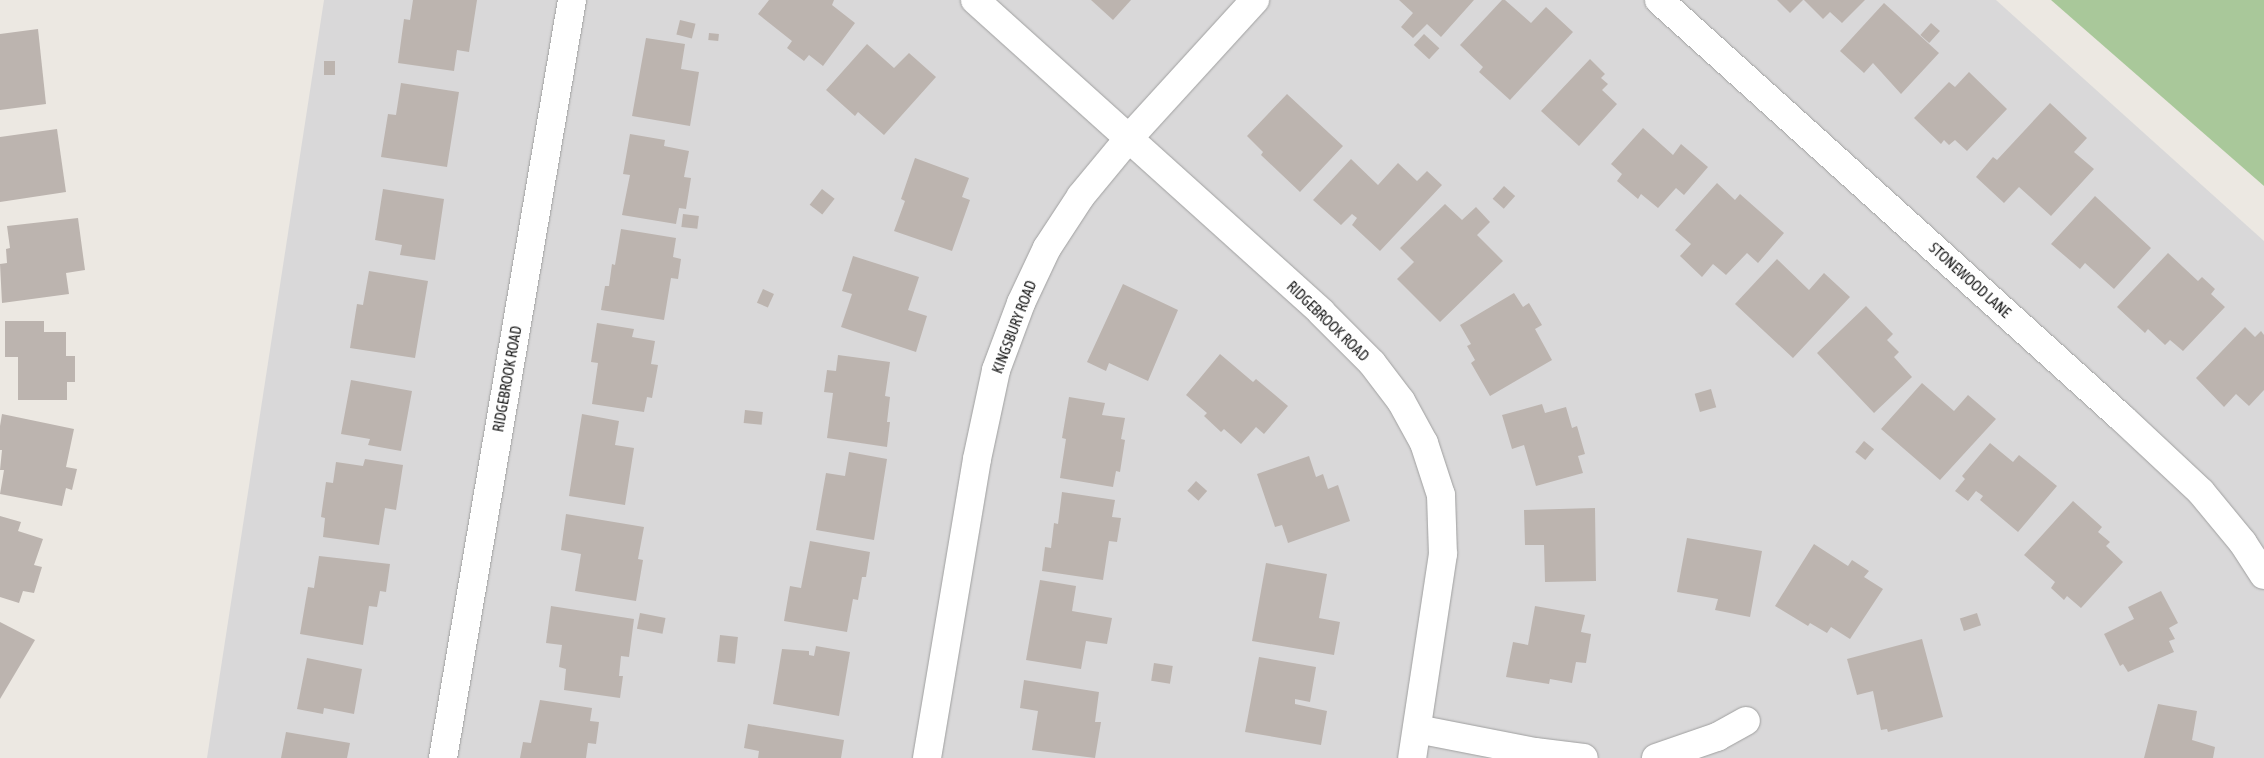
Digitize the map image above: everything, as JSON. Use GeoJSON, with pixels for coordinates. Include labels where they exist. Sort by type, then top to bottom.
{"type":"FeatureCollection","features":[{"type":"Feature","properties":{"kind":"street","name":"RIDGEBROOK ROAD"},"geometry":{"type":"LineString","coordinates":[[443,758],[572,0]]}},
{"type":"Feature","properties":{"kind":"street","name":"RIDGEBROOK ROAD"},"geometry":{"type":"LineString","coordinates":[[976,0],[1321,312],[1372,363],[1401,401],[1424,442],[1441,494],[1443,554],[1412,758]]}},
{"type":"Feature","properties":{"kind":"street","name":"KINGSBURY ROAD"},"geometry":{"type":"LineString","coordinates":[[927,758],[977,459],[996,370],[1022,303],[1047,248],[1081,196],[1129,138],[1255,0]]}},
{"type":"Feature","properties":{"kind":"street","name":"STONEWOOD LANE"},"geometry":{"type":"LineString","coordinates":[[1659,0],[2122,418],[2187,479],[2243,542],[2264,575]]}},
{"type":"Feature","properties":{"kind":"street"},"geometry":{"type":"LineString","coordinates":[[1656,758],[1717,737],[1746,721]]}},
{"type":"Feature","properties":{"kind":"street"},"geometry":{"type":"LineString","coordinates":[[1417,729],[1535,752],[1584,758]]}},
{"type":"Feature","properties":{"kind":"shaded area"},"geometry":{"type":"Polygon","coordinates":[[[324,0],[1996,0],[2264,241],[2264,758],[207,758],[324,0]]]}},
{"type":"Feature","properties":{"kind":"green space"},"geometry":{"type":"Polygon","coordinates":[[[2051,0],[2264,0],[2264,186],[2051,0]]]}},
{"type":"Feature","properties":{"kind":"building"},"geometry":{"type":"Polygon","coordinates":[[[413,0],[477,0],[469,52],[457,50],[454,71],[398,63],[404,19],[410,20],[413,0]]]}},
{"type":"Feature","properties":{"kind":"building"},"geometry":{"type":"Polygon","coordinates":[[[769,0],[834,0],[832,5],[855,23],[823,66],[809,55],[804,61],[787,48],[792,41],[758,14],[769,0]]]}},
{"type":"Feature","properties":{"kind":"building"},"geometry":{"type":"Polygon","coordinates":[[[1091,0],[1131,0],[1113,20],[1091,0]]]}},
{"type":"Feature","properties":{"kind":"building"},"geometry":{"type":"Polygon","coordinates":[[[1399,0],[1474,0],[1441,37],[1427,24],[1413,38],[1401,27],[1413,13],[1399,0]]]}},
{"type":"Feature","properties":{"kind":"building"},"geometry":{"type":"Polygon","coordinates":[[[1502,0],[1505,0],[1531,23],[1546,7],[1573,32],[1510,100],[1479,72],[1483,67],[1460,45],[1502,0]]]}},
{"type":"Feature","properties":{"kind":"building"},"geometry":{"type":"Polygon","coordinates":[[[1777,0],[1803,0],[1790,13],[1777,0]]]}},
{"type":"Feature","properties":{"kind":"building"},"geometry":{"type":"Polygon","coordinates":[[[1804,0],[1865,0],[1842,23],[1830,12],[1823,19],[1804,0]]]}},
{"type":"Feature","properties":{"kind":"building"},"geometry":{"type":"Polygon","coordinates":[[[1884,3],[1939,53],[1901,94],[1873,63],[1864,73],[1840,51],[1884,3]]]}},
{"type":"Feature","properties":{"kind":"building"},"geometry":{"type":"Polygon","coordinates":[[[680,20],[696,24],[692,38],[676,35],[680,20]]]}},
{"type":"Feature","properties":{"kind":"building"},"geometry":{"type":"Polygon","coordinates":[[[1931,23],[1940,31],[1929,43],[1920,35],[1931,23]]]}},
{"type":"Feature","properties":{"kind":"building"},"geometry":{"type":"Polygon","coordinates":[[[38,29],[46,104],[0,110],[0,34],[38,29]]]}},
{"type":"Feature","properties":{"kind":"building"},"geometry":{"type":"Polygon","coordinates":[[[709,33],[719,34],[718,41],[708,40],[709,33]]]}},
{"type":"Feature","properties":{"kind":"building"},"geometry":{"type":"Polygon","coordinates":[[[1424,34],[1439,48],[1429,59],[1414,45],[1424,34]]]}},
{"type":"Feature","properties":{"kind":"building"},"geometry":{"type":"Polygon","coordinates":[[[646,38],[685,44],[681,69],[699,72],[690,126],[632,116],[646,38]]]}},
{"type":"Feature","properties":{"kind":"building"},"geometry":{"type":"Polygon","coordinates":[[[867,44],[894,68],[909,53],[936,77],[884,135],[858,112],[855,116],[826,90],[867,44]]]}},
{"type":"Feature","properties":{"kind":"building"},"geometry":{"type":"Polygon","coordinates":[[[1590,59],[1605,74],[1601,78],[1608,84],[1602,90],[1617,104],[1579,146],[1541,111],[1590,59]]]}},
{"type":"Feature","properties":{"kind":"building"},"geometry":{"type":"Polygon","coordinates":[[[324,61],[335,61],[335,75],[324,75],[324,61]]]}},
{"type":"Feature","properties":{"kind":"building"},"geometry":{"type":"Polygon","coordinates":[[[1969,72],[2007,109],[1967,151],[1955,140],[1949,145],[1944,140],[1941,144],[1914,118],[1949,82],[1955,87],[1969,72]]]}},
{"type":"Feature","properties":{"kind":"building"},"geometry":{"type":"Polygon","coordinates":[[[401,83],[459,92],[447,167],[381,157],[388,114],[396,115],[401,83]]]}},
{"type":"Feature","properties":{"kind":"building"},"geometry":{"type":"Polygon","coordinates":[[[1287,94],[1343,146],[1300,192],[1261,155],[1263,152],[1247,136],[1287,94]]]}},
{"type":"Feature","properties":{"kind":"building"},"geometry":{"type":"Polygon","coordinates":[[[2050,103],[2087,138],[2074,152],[2094,169],[2051,216],[2019,187],[2004,203],[1976,177],[1993,157],[1997,160],[2050,103]]]}},
{"type":"Feature","properties":{"kind":"building"},"geometry":{"type":"Polygon","coordinates":[[[1643,128],[1673,155],[1681,144],[1708,167],[1684,195],[1676,188],[1658,208],[1641,194],[1638,199],[1617,181],[1622,174],[1611,164],[1643,128]]]}},
{"type":"Feature","properties":{"kind":"building"},"geometry":{"type":"Polygon","coordinates":[[[57,129],[66,192],[0,202],[0,137],[57,129]]]}},
{"type":"Feature","properties":{"kind":"building"},"geometry":{"type":"Polygon","coordinates":[[[630,134],[665,140],[664,146],[689,151],[684,177],[691,178],[686,209],[679,208],[676,224],[622,215],[630,175],[623,174],[630,134]]]}},
{"type":"Feature","properties":{"kind":"building"},"geometry":{"type":"Polygon","coordinates":[[[915,158],[969,178],[962,197],[970,200],[952,251],[894,231],[905,201],[901,199],[915,158]]]}},
{"type":"Feature","properties":{"kind":"building"},"geometry":{"type":"Polygon","coordinates":[[[1351,159],[1378,185],[1398,163],[1417,181],[1427,171],[1442,185],[1380,251],[1352,225],[1357,218],[1352,214],[1341,225],[1313,200],[1351,159]]]}},
{"type":"Feature","properties":{"kind":"building"},"geometry":{"type":"Polygon","coordinates":[[[1717,183],[1735,200],[1740,194],[1784,233],[1758,263],[1747,253],[1726,275],[1713,264],[1702,277],[1680,256],[1691,244],[1675,230],[1717,183]]]}},
{"type":"Feature","properties":{"kind":"building"},"geometry":{"type":"Polygon","coordinates":[[[1504,186],[1515,196],[1504,209],[1493,199],[1504,186]]]}},
{"type":"Feature","properties":{"kind":"building"},"geometry":{"type":"Polygon","coordinates":[[[383,189],[444,199],[435,260],[400,255],[402,245],[375,240],[383,189]]]}},
{"type":"Feature","properties":{"kind":"building"},"geometry":{"type":"Polygon","coordinates":[[[822,189],[835,199],[822,215],[810,205],[822,189]]]}},
{"type":"Feature","properties":{"kind":"building"},"geometry":{"type":"Polygon","coordinates":[[[2095,196],[2151,248],[2114,289],[2085,263],[2080,269],[2051,244],[2095,196]]]}},
{"type":"Feature","properties":{"kind":"building"},"geometry":{"type":"Polygon","coordinates":[[[1445,204],[1462,220],[1476,207],[1490,222],[1477,235],[1503,261],[1440,322],[1397,279],[1414,262],[1400,248],[1445,204]]]}},
{"type":"Feature","properties":{"kind":"building"},"geometry":{"type":"Polygon","coordinates":[[[683,214],[699,216],[697,229],[681,227],[683,214]]]}},
{"type":"Feature","properties":{"kind":"building"},"geometry":{"type":"Polygon","coordinates":[[[78,218],[85,270],[66,273],[69,294],[2,303],[0,264],[7,263],[6,249],[10,248],[7,226],[78,218]]]}},
{"type":"Feature","properties":{"kind":"building"},"geometry":{"type":"Polygon","coordinates":[[[621,229],[676,238],[673,257],[681,259],[678,279],[671,278],[664,320],[601,310],[605,286],[609,286],[612,264],[615,265],[621,229]]]}},
{"type":"Feature","properties":{"kind":"building"},"geometry":{"type":"Polygon","coordinates":[[[2168,253],[2198,281],[2202,277],[2215,289],[2211,294],[2225,307],[2183,351],[2170,340],[2165,345],[2148,329],[2145,333],[2117,307],[2168,253]]]}},
{"type":"Feature","properties":{"kind":"building"},"geometry":{"type":"Polygon","coordinates":[[[853,256],[919,277],[908,310],[927,316],[916,352],[841,327],[852,294],[842,291],[853,256]]]}},
{"type":"Feature","properties":{"kind":"building"},"geometry":{"type":"Polygon","coordinates":[[[1777,259],[1809,290],[1824,273],[1850,297],[1793,358],[1735,304],[1777,259]]]}},
{"type":"Feature","properties":{"kind":"building"},"geometry":{"type":"Polygon","coordinates":[[[369,271],[428,281],[415,358],[350,348],[357,304],[363,305],[369,271]]]}},
{"type":"Feature","properties":{"kind":"building"},"geometry":{"type":"Polygon","coordinates":[[[1123,284],[1178,310],[1148,381],[1109,363],[1106,371],[1087,362],[1123,284]]]}},
{"type":"Feature","properties":{"kind":"building"},"geometry":{"type":"Polygon","coordinates":[[[763,289],[774,294],[768,308],[757,303],[763,289]]]}},
{"type":"Feature","properties":{"kind":"building"},"geometry":{"type":"Polygon","coordinates":[[[1514,293],[1523,307],[1529,303],[1542,325],[1535,329],[1552,360],[1490,396],[1471,363],[1475,360],[1467,346],[1471,344],[1460,325],[1514,293]]]}},
{"type":"Feature","properties":{"kind":"building"},"geometry":{"type":"Polygon","coordinates":[[[1866,306],[1893,334],[1887,340],[1899,352],[1894,357],[1912,377],[1874,413],[1817,353],[1866,306]]]}},
{"type":"Feature","properties":{"kind":"building"},"geometry":{"type":"Polygon","coordinates":[[[5,321],[44,321],[44,332],[66,332],[66,356],[75,356],[75,382],[67,382],[67,400],[18,400],[18,357],[5,357],[5,321]]]}},
{"type":"Feature","properties":{"kind":"building"},"geometry":{"type":"Polygon","coordinates":[[[597,323],[634,329],[632,337],[655,341],[651,364],[658,365],[652,398],[647,397],[644,412],[592,404],[598,363],[591,362],[597,323]]]}},
{"type":"Feature","properties":{"kind":"building"},"geometry":{"type":"Polygon","coordinates":[[[2245,327],[2255,337],[2261,331],[2264,335],[2264,390],[2249,406],[2236,394],[2224,407],[2196,378],[2245,327]]]}},
{"type":"Feature","properties":{"kind":"building"},"geometry":{"type":"Polygon","coordinates":[[[1220,354],[1253,382],[1256,379],[1288,406],[1264,434],[1256,427],[1241,444],[1224,429],[1221,432],[1204,416],[1207,413],[1186,395],[1220,354]]]}},
{"type":"Feature","properties":{"kind":"building"},"geometry":{"type":"Polygon","coordinates":[[[838,355],[890,362],[885,396],[890,397],[887,447],[827,438],[833,393],[824,392],[827,370],[836,371],[838,355]]]}},
{"type":"Feature","properties":{"kind":"building"},"geometry":{"type":"Polygon","coordinates":[[[351,380],[412,391],[401,451],[368,445],[370,439],[341,434],[351,380]]]}},
{"type":"Feature","properties":{"kind":"building"},"geometry":{"type":"Polygon","coordinates":[[[1922,383],[1954,411],[1968,395],[1996,419],[1940,480],[1881,429],[1922,383]]]}},
{"type":"Feature","properties":{"kind":"building"},"geometry":{"type":"Polygon","coordinates":[[[1711,389],[1716,407],[1700,412],[1695,394],[1711,389]]]}},
{"type":"Feature","properties":{"kind":"building"},"geometry":{"type":"Polygon","coordinates":[[[1069,397],[1105,403],[1102,415],[1125,418],[1121,439],[1125,440],[1120,472],[1116,471],[1113,487],[1060,478],[1066,439],[1062,438],[1069,397]]]}},
{"type":"Feature","properties":{"kind":"building"},"geometry":{"type":"Polygon","coordinates":[[[1542,404],[1545,413],[1566,407],[1572,428],[1577,426],[1585,454],[1578,456],[1583,473],[1536,486],[1524,445],[1512,449],[1502,415],[1542,404]]]}},
{"type":"Feature","properties":{"kind":"building"},"geometry":{"type":"Polygon","coordinates":[[[745,410],[763,412],[762,425],[744,423],[745,410]]]}},
{"type":"Feature","properties":{"kind":"building"},"geometry":{"type":"Polygon","coordinates":[[[2,414],[74,429],[66,467],[77,469],[72,490],[66,488],[62,506],[0,494],[4,470],[0,470],[2,450],[0,450],[0,426],[2,414]]]}},
{"type":"Feature","properties":{"kind":"building"},"geometry":{"type":"Polygon","coordinates":[[[582,414],[619,421],[615,445],[634,448],[625,505],[569,496],[582,414]]]}},
{"type":"Feature","properties":{"kind":"building"},"geometry":{"type":"Polygon","coordinates":[[[1864,441],[1874,449],[1865,460],[1855,452],[1864,441]]]}},
{"type":"Feature","properties":{"kind":"building"},"geometry":{"type":"Polygon","coordinates":[[[1990,443],[2013,462],[2019,455],[2057,486],[2018,532],[1980,500],[1983,496],[1976,491],[1968,501],[1955,491],[1965,479],[1962,476],[1990,443]]]}},
{"type":"Feature","properties":{"kind":"building"},"geometry":{"type":"Polygon","coordinates":[[[849,452],[887,459],[874,540],[816,530],[826,473],[845,476],[849,452]]]}},
{"type":"Feature","properties":{"kind":"building"},"geometry":{"type":"Polygon","coordinates":[[[1309,456],[1316,477],[1323,474],[1328,489],[1338,485],[1350,521],[1288,543],[1282,525],[1275,527],[1257,474],[1309,456]]]}},
{"type":"Feature","properties":{"kind":"building"},"geometry":{"type":"Polygon","coordinates":[[[365,459],[403,465],[396,510],[385,508],[379,545],[323,537],[325,518],[321,517],[326,482],[333,483],[336,462],[363,466],[365,459]]]}},
{"type":"Feature","properties":{"kind":"building"},"geometry":{"type":"Polygon","coordinates":[[[1196,481],[1207,491],[1198,501],[1187,491],[1196,481]]]}},
{"type":"Feature","properties":{"kind":"building"},"geometry":{"type":"Polygon","coordinates":[[[1062,492],[1115,500],[1112,517],[1121,518],[1117,542],[1109,541],[1103,580],[1042,571],[1045,547],[1051,548],[1054,523],[1058,524],[1062,492]]]}},
{"type":"Feature","properties":{"kind":"building"},"geometry":{"type":"Polygon","coordinates":[[[2073,501],[2102,527],[2098,532],[2110,542],[2106,546],[2123,562],[2081,608],[2067,596],[2064,600],[2051,588],[2055,582],[2024,555],[2073,501]]]}},
{"type":"Feature","properties":{"kind":"building"},"geometry":{"type":"Polygon","coordinates":[[[1595,508],[1596,581],[1545,582],[1544,545],[1525,545],[1524,510],[1595,508]]]}},
{"type":"Feature","properties":{"kind":"building"},"geometry":{"type":"Polygon","coordinates":[[[566,514],[644,527],[638,559],[643,560],[636,601],[575,591],[581,554],[561,550],[566,514]]]}},
{"type":"Feature","properties":{"kind":"building"},"geometry":{"type":"Polygon","coordinates":[[[0,516],[21,522],[18,531],[43,539],[34,565],[42,567],[34,593],[23,591],[19,603],[0,597],[0,516]]]}},
{"type":"Feature","properties":{"kind":"building"},"geometry":{"type":"Polygon","coordinates":[[[1687,538],[1762,551],[1750,617],[1715,610],[1718,599],[1677,592],[1687,538]]]}},
{"type":"Feature","properties":{"kind":"building"},"geometry":{"type":"Polygon","coordinates":[[[810,541],[870,552],[866,577],[862,577],[858,600],[853,599],[847,632],[784,621],[790,586],[801,588],[810,541]]]}},
{"type":"Feature","properties":{"kind":"building"},"geometry":{"type":"Polygon","coordinates":[[[1814,544],[1848,566],[1852,560],[1869,571],[1864,577],[1883,589],[1850,639],[1831,627],[1827,633],[1810,623],[1808,626],[1775,606],[1814,544]]]}},
{"type":"Feature","properties":{"kind":"building"},"geometry":{"type":"Polygon","coordinates":[[[319,556],[390,564],[386,592],[380,591],[377,607],[369,606],[363,645],[300,634],[308,587],[314,588],[319,556]]]}},
{"type":"Feature","properties":{"kind":"building"},"geometry":{"type":"Polygon","coordinates":[[[1266,563],[1327,574],[1319,618],[1340,622],[1334,655],[1252,641],[1266,563]]]}},
{"type":"Feature","properties":{"kind":"building"},"geometry":{"type":"Polygon","coordinates":[[[1040,580],[1076,586],[1072,611],[1112,618],[1107,644],[1086,641],[1081,669],[1026,660],[1040,580]]]}},
{"type":"Feature","properties":{"kind":"building"},"geometry":{"type":"Polygon","coordinates":[[[2161,591],[2178,623],[2169,628],[2175,639],[2169,641],[2174,652],[2128,672],[2123,664],[2120,666],[2104,634],[2134,619],[2128,607],[2161,591]]]}},
{"type":"Feature","properties":{"kind":"building"},"geometry":{"type":"Polygon","coordinates":[[[551,606],[634,619],[629,657],[621,656],[619,676],[623,676],[620,698],[564,690],[566,669],[559,667],[562,645],[546,643],[551,606]]]}},
{"type":"Feature","properties":{"kind":"building"},"geometry":{"type":"Polygon","coordinates":[[[1535,606],[1585,615],[1581,632],[1591,634],[1586,663],[1576,662],[1572,683],[1550,679],[1549,684],[1506,677],[1513,642],[1528,645],[1535,606]]]}},
{"type":"Feature","properties":{"kind":"building"},"geometry":{"type":"Polygon","coordinates":[[[640,613],[666,618],[662,634],[637,629],[640,613]]]}},
{"type":"Feature","properties":{"kind":"building"},"geometry":{"type":"Polygon","coordinates":[[[1977,613],[1981,625],[1964,631],[1960,619],[1977,613]]]}},
{"type":"Feature","properties":{"kind":"building"},"geometry":{"type":"Polygon","coordinates":[[[0,622],[35,640],[0,699],[0,622]]]}},
{"type":"Feature","properties":{"kind":"building"},"geometry":{"type":"Polygon","coordinates":[[[720,635],[738,637],[735,664],[717,662],[720,635]]]}},
{"type":"Feature","properties":{"kind":"building"},"geometry":{"type":"Polygon","coordinates":[[[1922,639],[1943,717],[1888,732],[1887,729],[1881,730],[1873,691],[1857,695],[1847,659],[1922,639]]]}},
{"type":"Feature","properties":{"kind":"building"},"geometry":{"type":"Polygon","coordinates":[[[816,646],[850,652],[839,716],[773,704],[782,649],[809,651],[809,655],[814,656],[816,646]]]}},
{"type":"Feature","properties":{"kind":"building"},"geometry":{"type":"Polygon","coordinates":[[[1259,657],[1316,667],[1310,702],[1295,699],[1295,704],[1327,711],[1321,745],[1245,732],[1259,657]]]}},
{"type":"Feature","properties":{"kind":"building"},"geometry":{"type":"Polygon","coordinates":[[[307,658],[362,669],[354,714],[324,708],[323,714],[297,709],[307,658]]]}},
{"type":"Feature","properties":{"kind":"building"},"geometry":{"type":"Polygon","coordinates":[[[1154,663],[1173,666],[1170,684],[1151,681],[1154,663]]]}},
{"type":"Feature","properties":{"kind":"building"},"geometry":{"type":"Polygon","coordinates":[[[1024,680],[1099,692],[1095,722],[1101,722],[1095,758],[1032,750],[1038,711],[1020,708],[1024,680]]]}},
{"type":"Feature","properties":{"kind":"building"},"geometry":{"type":"Polygon","coordinates":[[[540,700],[592,708],[590,721],[599,722],[596,744],[588,743],[586,758],[520,758],[523,742],[531,743],[540,700]]]}},
{"type":"Feature","properties":{"kind":"building"},"geometry":{"type":"Polygon","coordinates":[[[2158,704],[2197,711],[2192,740],[2215,747],[2213,758],[2144,758],[2158,704]]]}},
{"type":"Feature","properties":{"kind":"building"},"geometry":{"type":"Polygon","coordinates":[[[748,724],[844,740],[841,758],[758,758],[759,751],[744,748],[748,724]]]}},
{"type":"Feature","properties":{"kind":"building"},"geometry":{"type":"Polygon","coordinates":[[[286,732],[350,743],[347,758],[281,758],[286,732]]]}}]}
